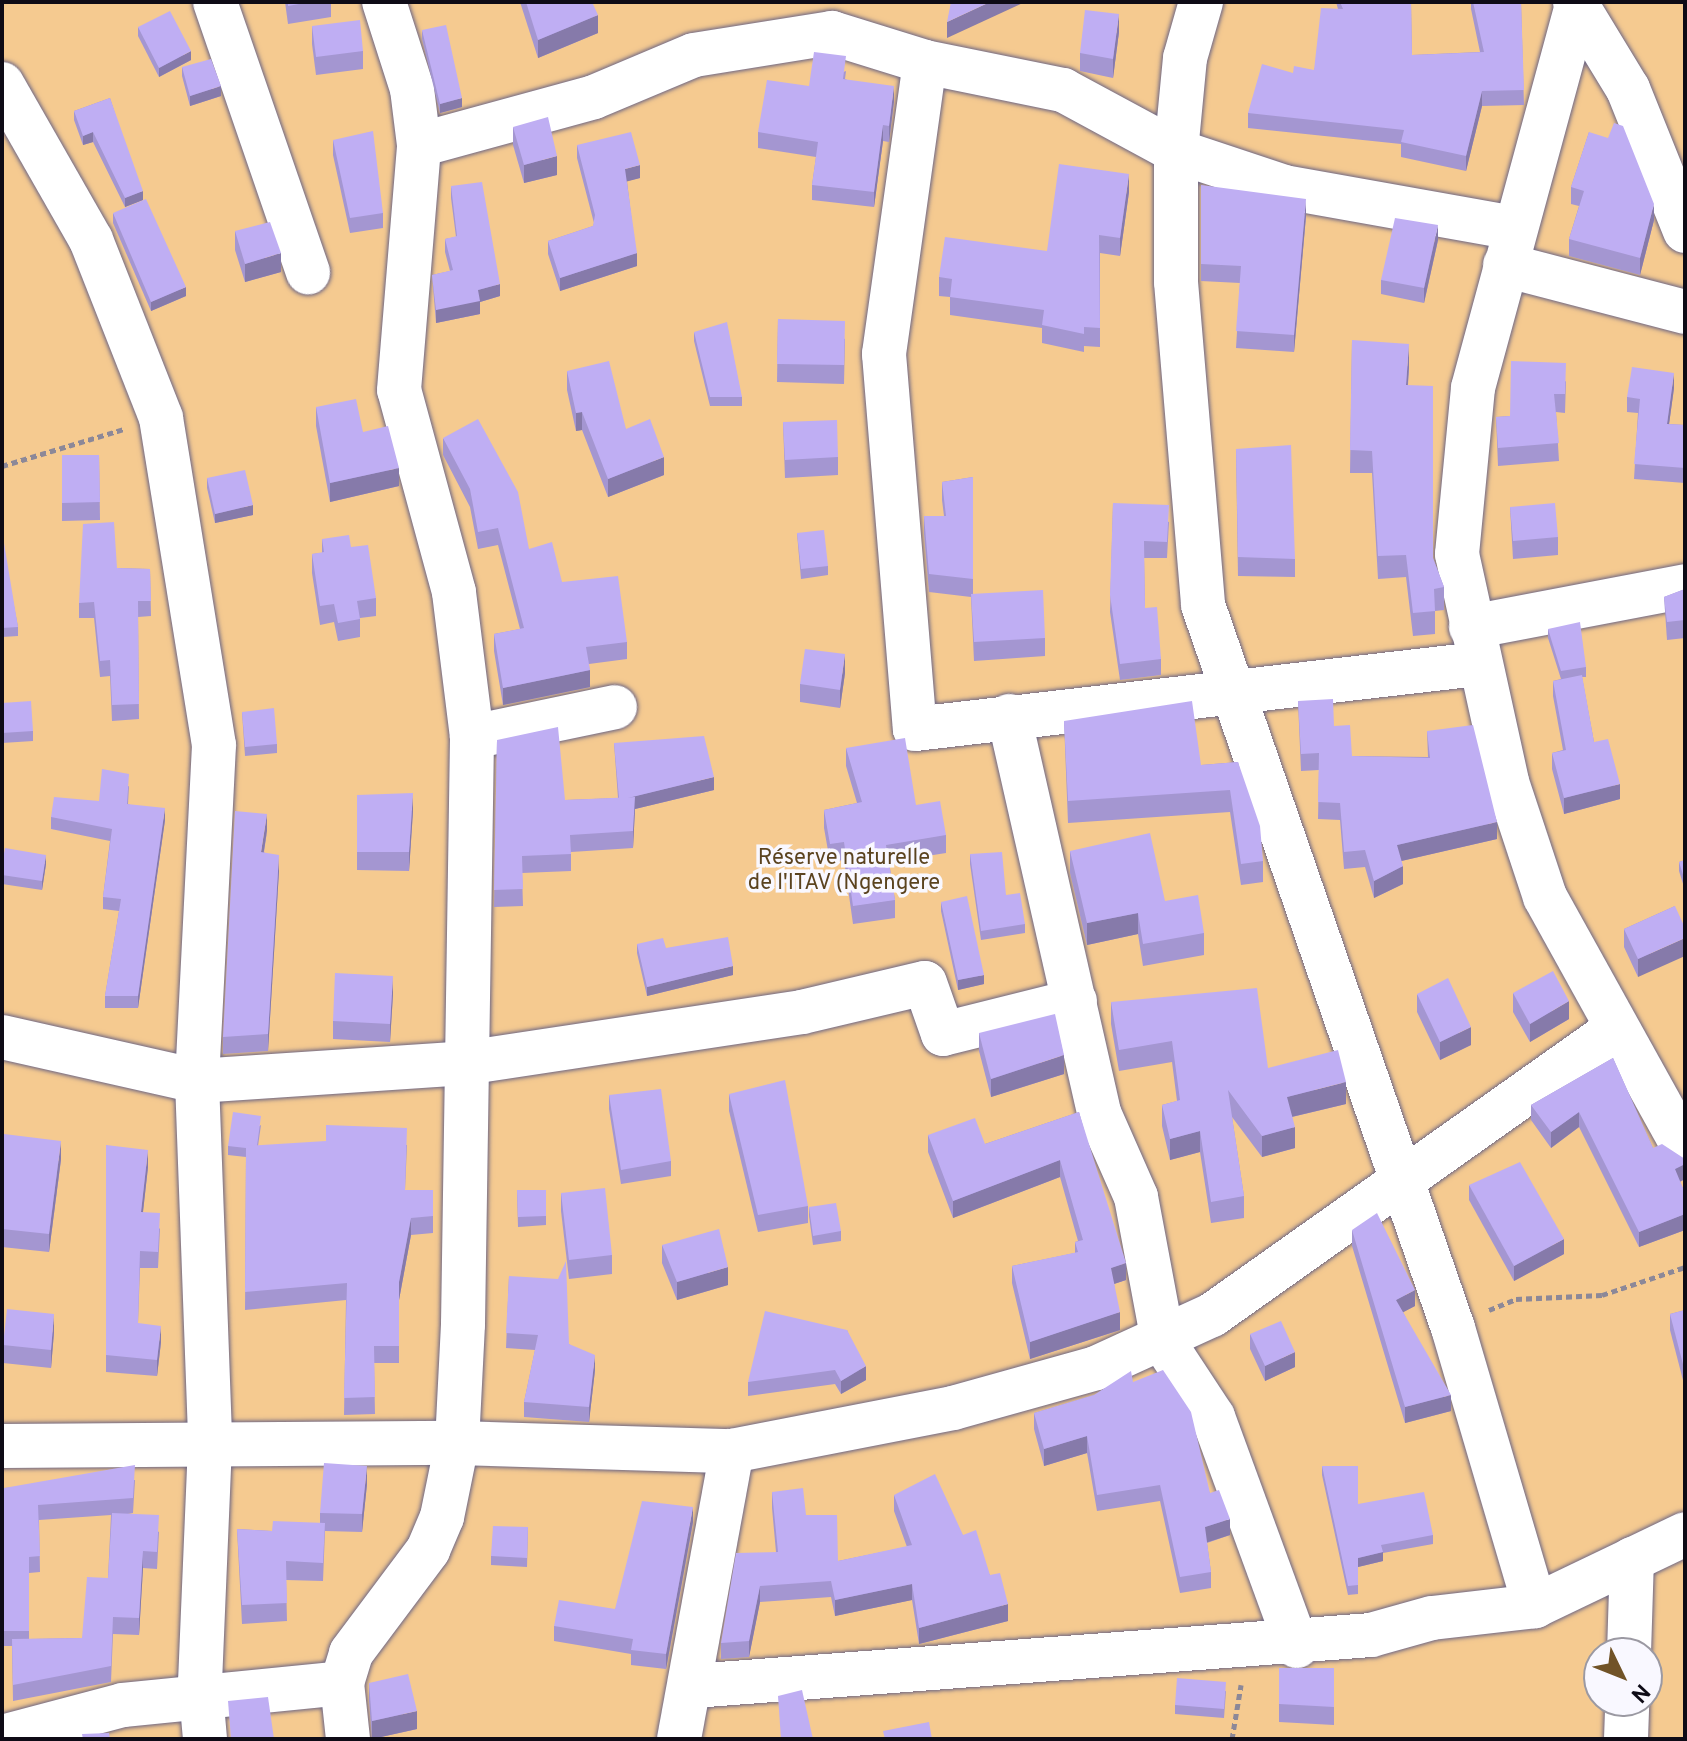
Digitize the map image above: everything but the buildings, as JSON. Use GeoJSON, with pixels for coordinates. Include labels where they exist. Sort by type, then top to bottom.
{"type":"FeatureCollection","features":[{"type":"Feature","properties":{"kind":"street"},"geometry":{"type":"LineString","coordinates":[[215,2],[308,272]]}},
{"type":"Feature","properties":{"kind":"street"},"geometry":{"type":"LineString","coordinates":[[348,1739],[342,1683],[367,1624],[428,1550],[457,1443],[472,737],[454,592],[399,390],[419,145],[412,89],[384,2]]}},
{"type":"Feature","properties":{"kind":"street"},"geometry":{"type":"LineString","coordinates":[[1201,2],[1185,58],[1176,151],[1190,501],[1216,659],[1238,690],[1397,1183],[1453,1328],[1535,1606]]}},
{"type":"Feature","properties":{"kind":"street"},"geometry":{"type":"LineString","coordinates":[[1576,4],[1628,89],[1685,231]]}},
{"type":"Feature","properties":{"kind":"street"},"geometry":{"type":"LineString","coordinates":[[1576,4],[1473,388],[1461,472],[1457,554],[1475,646],[1545,897],[1615,1030],[1685,1150]]}},
{"type":"Feature","properties":{"kind":"street"},"geometry":{"type":"LineString","coordinates":[[419,145],[594,97],[694,55],[835,18],[925,62],[1063,90],[1176,151],[1284,187],[1510,246],[1685,312]]}},
{"type":"Feature","properties":{"kind":"street"},"geometry":{"type":"LineString","coordinates":[[925,62],[884,354],[915,729],[1238,690],[1475,646],[1685,586]]}},
{"type":"Feature","properties":{"kind":"street"},"geometry":{"type":"LineString","coordinates":[[2,84],[91,240],[161,418],[214,745],[197,1081],[210,1444],[203,1718]]}},
{"type":"Feature","properties":{"kind":"street"},"geometry":{"type":"LineString","coordinates":[[472,737],[615,707]]}},
{"type":"Feature","properties":{"kind":"street"},"geometry":{"type":"LineString","coordinates":[[1009,716],[1099,1113],[1136,1197],[1163,1341],[1213,1417],[1297,1646]]}},
{"type":"Feature","properties":{"kind":"street"},"geometry":{"type":"LineString","coordinates":[[2,1037],[197,1081],[465,1063],[802,1012],[925,983],[943,1034],[1075,1001]]}},
{"type":"Feature","properties":{"kind":"street"},"geometry":{"type":"LineString","coordinates":[[2,1446],[457,1443],[732,1451],[953,1408],[1163,1341],[1212,1315],[1615,1030]]}},
{"type":"Feature","properties":{"kind":"street"},"geometry":{"type":"LineString","coordinates":[[679,1739],[693,1686],[732,1451]]}},
{"type":"Feature","properties":{"kind":"street"},"geometry":{"type":"LineString","coordinates":[[693,1686],[1297,1646],[1535,1606],[1685,1534]]}},
{"type":"Feature","properties":{"kind":"street"},"geometry":{"type":"LineString","coordinates":[[1630,1637],[1632,1559]]}},
{"type":"Feature","properties":{"kind":"street"},"geometry":{"type":"LineString","coordinates":[[2,1737],[123,1705],[203,1718],[342,1683]]}},
{"type":"Feature","properties":{"kind":"street"},"geometry":{"type":"LineString","coordinates":[[1626,1739],[1627,1717]]}},
{"type":"Feature","properties":{"kind":"path"},"geometry":{"type":"LineString","coordinates":[[2,466],[161,418]]}},
{"type":"Feature","properties":{"kind":"path"},"geometry":{"type":"LineString","coordinates":[[1453,1328],[1516,1299],[1602,1295],[1685,1267]]}},
{"type":"Feature","properties":{"kind":"path"},"geometry":{"type":"LineString","coordinates":[[1232,1739],[1242,1648]]}},
{"type":"Feature","properties":{"kind":"green space","name":"Réserve naturelle de l'ITAV (Ngengere"},"geometry":{"type":"Polygon","coordinates":[[[2,2],[1685,2],[1685,1739],[2,1739],[2,2]]]}}]}
